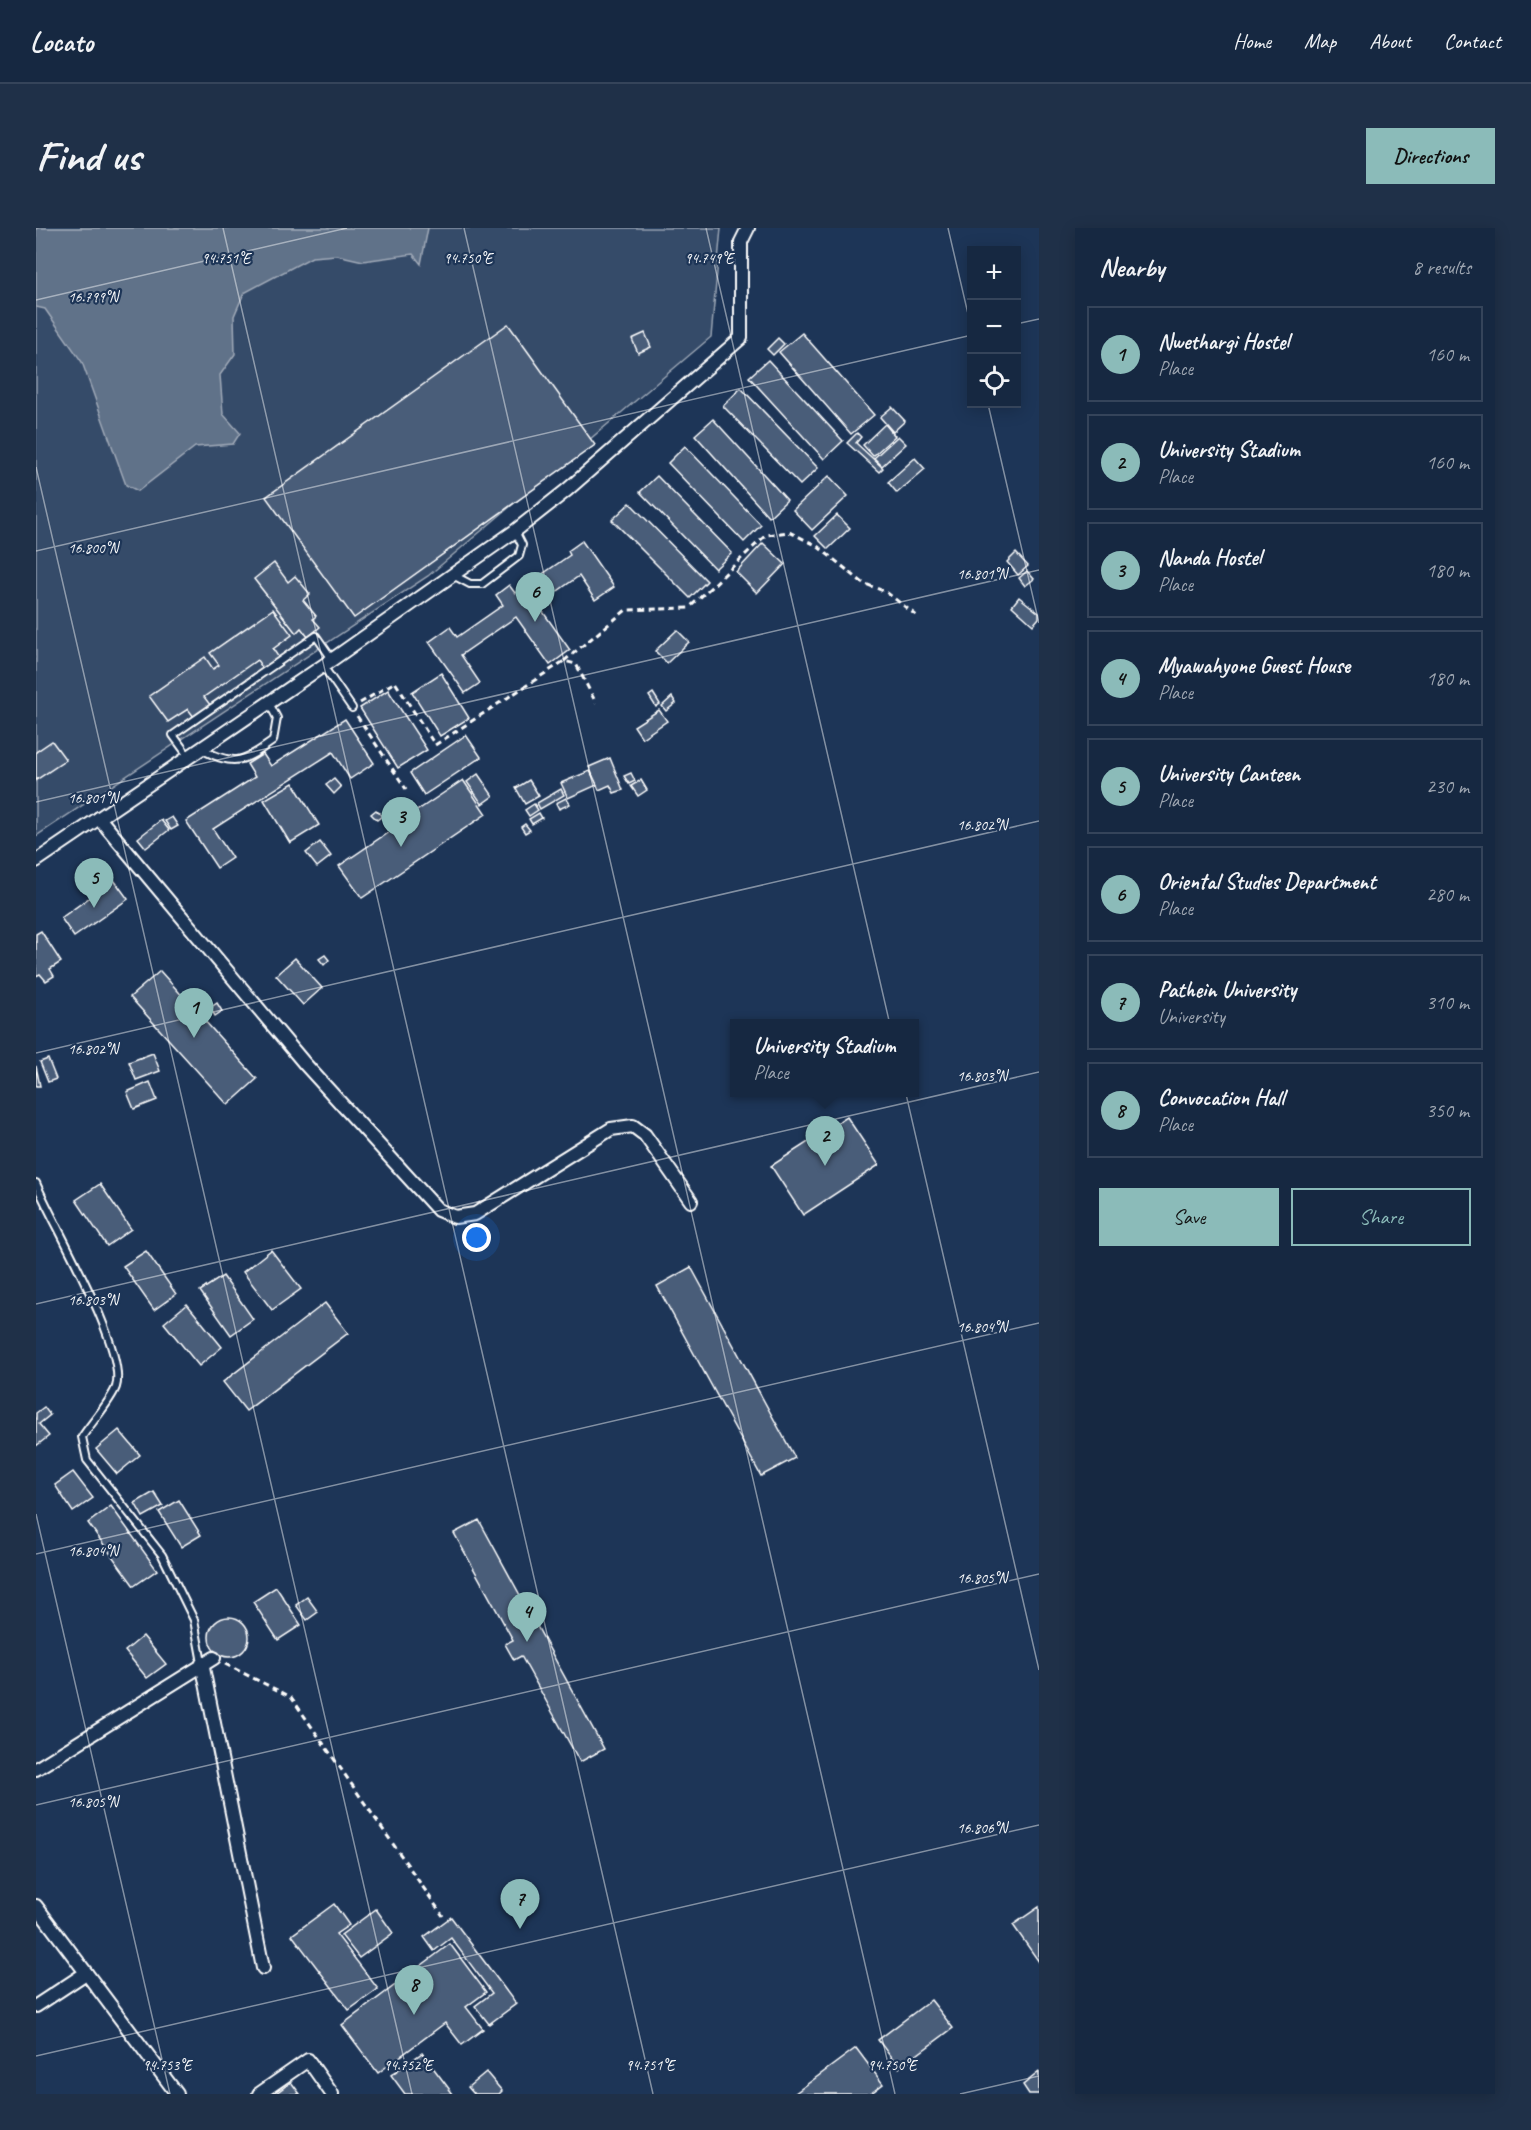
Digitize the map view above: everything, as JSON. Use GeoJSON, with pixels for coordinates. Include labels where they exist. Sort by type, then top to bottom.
{"type":"FeatureCollection","features":[{"type":"Feature","properties":{"kind":"street"},"geometry":{"type":"LineString","coordinates":[[36,861],[269,703],[515,531],[567,490],[741,338],[741,242],[748,228]]}},
{"type":"Feature","properties":{"kind":"street"},"geometry":{"type":"LineString","coordinates":[[99,818],[305,1064],[438,1210],[455,1218],[475,1214],[611,1129],[633,1126],[645,1135],[691,1201]]}},
{"type":"Feature","properties":{"kind":"street"},"geometry":{"type":"LineString","coordinates":[[36,1769],[208,1661],[263,1968]]}},
{"type":"Feature","properties":{"kind":"street"},"geometry":{"type":"LineString","coordinates":[[36,1906],[177,2094]]}},
{"type":"Feature","properties":{"kind":"street"},"geometry":{"type":"LineString","coordinates":[[36,2006],[86,1973]]}},
{"type":"Feature","properties":{"kind":"street"},"geometry":{"type":"LineString","coordinates":[[259,2094],[308,2060],[332,2094]]}},
{"type":"Feature","properties":{"kind":"lane"},"geometry":{"type":"LineString","coordinates":[[453,575],[470,584],[482,584],[519,556],[522,545],[515,531]]}},
{"type":"Feature","properties":{"kind":"lane"},"geometry":{"type":"LineString","coordinates":[[189,757],[173,735],[316,636],[352,708]]}},
{"type":"Feature","properties":{"kind":"lane"},"geometry":{"type":"LineString","coordinates":[[201,749],[219,759],[246,760],[273,741],[277,718],[269,703]]}},
{"type":"Feature","properties":{"kind":"lane"},"geometry":{"type":"LineString","coordinates":[[36,1183],[45,1206],[82,1272],[115,1362],[116,1386],[82,1437],[87,1460],[162,1556],[194,1620],[208,1661]]}},
{"type":"Feature","properties":{"kind":"path"},"geometry":{"type":"LineString","coordinates":[[406,789],[352,708],[395,682],[435,745],[564,661],[626,610],[689,608],[766,535],[789,532],[816,545],[863,583],[886,592],[917,616]]}},
{"type":"Feature","properties":{"kind":"path"},"geometry":{"type":"LineString","coordinates":[[564,661],[576,664],[596,703]]}},
{"type":"Feature","properties":{"kind":"path"},"geometry":{"type":"LineString","coordinates":[[208,1661],[291,1697],[443,1916]]}},
{"type":"Feature","properties":{"kind":"shaded area"},"geometry":{"type":"Polygon","coordinates":[[[36,228],[721,228],[711,337],[428,576],[36,836],[36,228]]]}},
{"type":"Feature","properties":{"kind":"shaded area"},"geometry":{"type":"Polygon","coordinates":[[[36,228],[428,228],[421,264],[413,254],[363,261],[337,255],[312,257],[244,293],[234,316],[235,354],[220,375],[223,414],[240,433],[233,444],[195,447],[138,491],[126,485],[82,362],[45,309],[36,307],[36,228]]]}},
{"type":"Feature","properties":{"kind":"building"},"geometry":{"type":"Polygon","coordinates":[[[508,324],[595,445],[354,618],[266,497],[508,324]]]}},
{"type":"Feature","properties":{"kind":"building"},"geometry":{"type":"Polygon","coordinates":[[[645,333],[651,347],[638,353],[632,339],[645,333]]]}},
{"type":"Feature","properties":{"kind":"building"},"geometry":{"type":"Polygon","coordinates":[[[802,333],[874,415],[851,434],[779,352],[802,333]]]}},
{"type":"Feature","properties":{"kind":"building"},"geometry":{"type":"Polygon","coordinates":[[[778,338],[784,344],[773,355],[767,349],[778,338]]]}},
{"type":"Feature","properties":{"kind":"building"},"geometry":{"type":"Polygon","coordinates":[[[768,360],[843,441],[824,459],[749,377],[768,360]]]}},
{"type":"Feature","properties":{"kind":"building"},"geometry":{"type":"Polygon","coordinates":[[[741,388],[818,468],[800,485],[723,406],[741,388]]]}},
{"type":"Feature","properties":{"kind":"building"},"geometry":{"type":"Polygon","coordinates":[[[892,407],[905,421],[893,432],[880,417],[892,407]]]}},
{"type":"Feature","properties":{"kind":"building"},"geometry":{"type":"Polygon","coordinates":[[[713,419],[787,500],[769,517],[695,435],[713,419]]]}},
{"type":"Feature","properties":{"kind":"building"},"geometry":{"type":"Polygon","coordinates":[[[885,424],[895,436],[873,456],[863,445],[885,424]]]}},
{"type":"Feature","properties":{"kind":"building"},"geometry":{"type":"Polygon","coordinates":[[[857,433],[861,437],[856,443],[883,468],[879,472],[847,443],[857,433]]]}},
{"type":"Feature","properties":{"kind":"building"},"geometry":{"type":"Polygon","coordinates":[[[898,436],[906,444],[882,466],[874,458],[898,436]]]}},
{"type":"Feature","properties":{"kind":"building"},"geometry":{"type":"Polygon","coordinates":[[[685,446],[761,525],[744,542],[668,463],[685,446]]]}},
{"type":"Feature","properties":{"kind":"building"},"geometry":{"type":"Polygon","coordinates":[[[915,458],[925,469],[897,493],[888,482],[915,458]]]}},
{"type":"Feature","properties":{"kind":"building"},"geometry":{"type":"Polygon","coordinates":[[[657,476],[732,553],[715,569],[640,492],[657,476]]]}},
{"type":"Feature","properties":{"kind":"building"},"geometry":{"type":"Polygon","coordinates":[[[829,476],[848,496],[812,530],[793,510],[829,476]]]}},
{"type":"Feature","properties":{"kind":"building"},"geometry":{"type":"Polygon","coordinates":[[[630,503],[707,581],[690,598],[612,520],[630,503]]]}},
{"type":"Feature","properties":{"kind":"building"},"geometry":{"type":"Polygon","coordinates":[[[837,515],[850,528],[828,549],[815,536],[837,515]]]}},
{"type":"Feature","properties":{"kind":"building"},"geometry":{"type":"Polygon","coordinates":[[[582,541],[614,587],[595,600],[579,576],[538,605],[570,650],[550,665],[516,617],[461,655],[480,683],[465,693],[429,642],[450,627],[457,637],[503,605],[496,595],[509,585],[515,593],[570,555],[568,551],[582,541]]]}},
{"type":"Feature","properties":{"kind":"building"},"geometry":{"type":"Polygon","coordinates":[[[763,543],[785,564],[757,593],[736,572],[763,543]]]}},
{"type":"Feature","properties":{"kind":"building"},"geometry":{"type":"Polygon","coordinates":[[[1016,553],[1028,566],[1018,575],[1007,562],[1016,553]]]}},
{"type":"Feature","properties":{"kind":"building"},"geometry":{"type":"Polygon","coordinates":[[[274,563],[288,582],[295,576],[310,594],[303,600],[316,616],[313,619],[320,627],[308,637],[301,628],[296,633],[254,579],[274,563]]]}},
{"type":"Feature","properties":{"kind":"building"},"geometry":{"type":"Polygon","coordinates":[[[1027,571],[1034,579],[1025,586],[1019,578],[1027,571]]]}},
{"type":"Feature","properties":{"kind":"building"},"geometry":{"type":"Polygon","coordinates":[[[1019,597],[1039,613],[1039,618],[1033,625],[1012,606],[1019,597]]]}},
{"type":"Feature","properties":{"kind":"building"},"geometry":{"type":"Polygon","coordinates":[[[273,609],[292,635],[273,649],[279,658],[263,669],[257,660],[204,697],[211,706],[194,717],[188,709],[168,722],[149,696],[205,657],[213,669],[219,665],[210,653],[273,609]]]}},
{"type":"Feature","properties":{"kind":"building"},"geometry":{"type":"Polygon","coordinates":[[[677,630],[689,642],[667,663],[655,651],[677,630]]]}},
{"type":"Feature","properties":{"kind":"building"},"geometry":{"type":"Polygon","coordinates":[[[441,673],[469,718],[440,736],[412,692],[441,673]]]}},
{"type":"Feature","properties":{"kind":"building"},"geometry":{"type":"Polygon","coordinates":[[[388,690],[427,750],[398,768],[360,708],[388,690]]]}},
{"type":"Feature","properties":{"kind":"building"},"geometry":{"type":"Polygon","coordinates":[[[653,693],[660,704],[656,707],[649,696],[653,693]]]}},
{"type":"Feature","properties":{"kind":"building"},"geometry":{"type":"Polygon","coordinates":[[[672,697],[676,703],[666,711],[662,706],[672,697]]]}},
{"type":"Feature","properties":{"kind":"building"},"geometry":{"type":"Polygon","coordinates":[[[659,710],[667,721],[642,738],[634,726],[659,710]]]}},
{"type":"Feature","properties":{"kind":"building"},"geometry":{"type":"Polygon","coordinates":[[[345,719],[374,763],[350,779],[333,752],[213,829],[232,858],[217,868],[186,821],[255,777],[247,764],[263,754],[271,766],[345,719]]]}},
{"type":"Feature","properties":{"kind":"building"},"geometry":{"type":"Polygon","coordinates":[[[466,735],[481,757],[424,795],[410,773],[466,735]]]}},
{"type":"Feature","properties":{"kind":"building"},"geometry":{"type":"Polygon","coordinates":[[[52,741],[66,760],[36,780],[36,752],[52,741]]]}},
{"type":"Feature","properties":{"kind":"building"},"geometry":{"type":"Polygon","coordinates":[[[610,758],[623,790],[614,793],[610,785],[599,790],[589,767],[610,758]]]}},
{"type":"Feature","properties":{"kind":"building"},"geometry":{"type":"Polygon","coordinates":[[[590,771],[597,785],[568,798],[561,783],[590,771]]]}},
{"type":"Feature","properties":{"kind":"building"},"geometry":{"type":"Polygon","coordinates":[[[631,773],[635,781],[629,784],[624,776],[631,773]]]}},
{"type":"Feature","properties":{"kind":"building"},"geometry":{"type":"Polygon","coordinates":[[[478,774],[493,796],[482,804],[467,782],[478,774]]]}},
{"type":"Feature","properties":{"kind":"building"},"geometry":{"type":"Polygon","coordinates":[[[334,779],[341,787],[334,794],[326,785],[334,779]]]}},
{"type":"Feature","properties":{"kind":"building"},"geometry":{"type":"Polygon","coordinates":[[[463,780],[486,814],[362,898],[339,866],[393,829],[388,821],[404,809],[409,816],[463,780]]]}},
{"type":"Feature","properties":{"kind":"building"},"geometry":{"type":"Polygon","coordinates":[[[529,780],[539,796],[525,804],[516,788],[529,780]]]}},
{"type":"Feature","properties":{"kind":"building"},"geometry":{"type":"Polygon","coordinates":[[[641,780],[647,790],[638,796],[631,786],[641,780]]]}},
{"type":"Feature","properties":{"kind":"building"},"geometry":{"type":"Polygon","coordinates":[[[293,783],[319,825],[290,843],[264,800],[293,783]]]}},
{"type":"Feature","properties":{"kind":"building"},"geometry":{"type":"Polygon","coordinates":[[[561,789],[564,795],[540,809],[537,803],[561,789]]]}},
{"type":"Feature","properties":{"kind":"building"},"geometry":{"type":"Polygon","coordinates":[[[566,798],[570,804],[559,809],[556,803],[566,798]]]}},
{"type":"Feature","properties":{"kind":"building"},"geometry":{"type":"Polygon","coordinates":[[[534,804],[538,810],[529,816],[525,810],[534,804]]]}},
{"type":"Feature","properties":{"kind":"building"},"geometry":{"type":"Polygon","coordinates":[[[376,810],[382,816],[377,820],[371,814],[376,810]]]}},
{"type":"Feature","properties":{"kind":"building"},"geometry":{"type":"Polygon","coordinates":[[[539,813],[542,818],[532,824],[529,819],[539,813]]]}},
{"type":"Feature","properties":{"kind":"building"},"geometry":{"type":"Polygon","coordinates":[[[172,817],[178,826],[171,830],[165,821],[172,817]]]}},
{"type":"Feature","properties":{"kind":"building"},"geometry":{"type":"Polygon","coordinates":[[[161,820],[169,830],[146,848],[138,838],[161,820]]]}},
{"type":"Feature","properties":{"kind":"building"},"geometry":{"type":"Polygon","coordinates":[[[525,824],[530,830],[525,833],[521,827],[525,824]]]}},
{"type":"Feature","properties":{"kind":"building"},"geometry":{"type":"Polygon","coordinates":[[[320,842],[331,856],[317,867],[306,853],[320,842]]]}},
{"type":"Feature","properties":{"kind":"building"},"geometry":{"type":"Polygon","coordinates":[[[114,880],[128,899],[74,937],[61,918],[114,880]]]}},
{"type":"Feature","properties":{"kind":"building"},"geometry":{"type":"Polygon","coordinates":[[[41,931],[61,962],[50,969],[54,976],[46,981],[40,974],[36,976],[36,934],[41,931]]]}},
{"type":"Feature","properties":{"kind":"building"},"geometry":{"type":"Polygon","coordinates":[[[325,955],[329,960],[324,965],[319,959],[325,955]]]}},
{"type":"Feature","properties":{"kind":"building"},"geometry":{"type":"Polygon","coordinates":[[[295,958],[322,988],[303,1005],[276,975],[295,958]]]}},
{"type":"Feature","properties":{"kind":"building"},"geometry":{"type":"Polygon","coordinates":[[[160,971],[257,1079],[228,1105],[130,997],[160,971]]]}},
{"type":"Feature","properties":{"kind":"building"},"geometry":{"type":"Polygon","coordinates":[[[217,1003],[222,1011],[215,1016],[210,1008],[217,1003]]]}},
{"type":"Feature","properties":{"kind":"building"},"geometry":{"type":"Polygon","coordinates":[[[153,1053],[160,1071],[136,1080],[129,1062],[153,1053]]]}},
{"type":"Feature","properties":{"kind":"building"},"geometry":{"type":"Polygon","coordinates":[[[48,1059],[56,1079],[48,1082],[40,1062],[48,1059]]]}},
{"type":"Feature","properties":{"kind":"building"},"geometry":{"type":"Polygon","coordinates":[[[36,1066],[40,1086],[36,1086],[36,1066]]]}},
{"type":"Feature","properties":{"kind":"building"},"geometry":{"type":"Polygon","coordinates":[[[150,1082],[157,1100],[134,1109],[127,1092],[150,1082]]]}},
{"type":"Feature","properties":{"kind":"building"},"geometry":{"type":"Polygon","coordinates":[[[847,1117],[879,1165],[803,1215],[771,1166],[847,1117]]]}},
{"type":"Feature","properties":{"kind":"building"},"geometry":{"type":"Polygon","coordinates":[[[100,1184],[131,1229],[107,1246],[76,1200],[100,1184]]]}},
{"type":"Feature","properties":{"kind":"building"},"geometry":{"type":"Polygon","coordinates":[[[271,1250],[301,1289],[272,1310],[243,1272],[271,1250]]]}},
{"type":"Feature","properties":{"kind":"building"},"geometry":{"type":"Polygon","coordinates":[[[146,1251],[176,1294],[154,1310],[123,1266],[146,1251]]]}},
{"type":"Feature","properties":{"kind":"building"},"geometry":{"type":"Polygon","coordinates":[[[691,1267],[795,1458],[761,1476],[657,1286],[691,1267]]]}},
{"type":"Feature","properties":{"kind":"building"},"geometry":{"type":"Polygon","coordinates":[[[223,1276],[253,1319],[231,1335],[200,1291],[223,1276]]]}},
{"type":"Feature","properties":{"kind":"building"},"geometry":{"type":"Polygon","coordinates":[[[325,1303],[348,1333],[246,1411],[223,1382],[325,1303]]]}},
{"type":"Feature","properties":{"kind":"building"},"geometry":{"type":"Polygon","coordinates":[[[187,1304],[222,1347],[199,1366],[164,1323],[187,1304]]]}},
{"type":"Feature","properties":{"kind":"building"},"geometry":{"type":"Polygon","coordinates":[[[44,1407],[50,1415],[39,1424],[49,1436],[36,1446],[36,1413],[44,1407]]]}},
{"type":"Feature","properties":{"kind":"building"},"geometry":{"type":"Polygon","coordinates":[[[119,1430],[140,1455],[117,1474],[96,1449],[119,1430]]]}},
{"type":"Feature","properties":{"kind":"building"},"geometry":{"type":"Polygon","coordinates":[[[73,1472],[93,1498],[73,1512],[55,1485],[73,1472]]]}},
{"type":"Feature","properties":{"kind":"building"},"geometry":{"type":"Polygon","coordinates":[[[154,1492],[163,1506],[143,1517],[135,1503],[154,1492]]]}},
{"type":"Feature","properties":{"kind":"building"},"geometry":{"type":"Polygon","coordinates":[[[179,1500],[201,1535],[181,1547],[159,1512],[179,1500]]]}},
{"type":"Feature","properties":{"kind":"building"},"geometry":{"type":"Polygon","coordinates":[[[111,1506],[157,1570],[134,1586],[88,1523],[111,1506]]]}},
{"type":"Feature","properties":{"kind":"building"},"geometry":{"type":"Polygon","coordinates":[[[479,1520],[604,1749],[580,1762],[521,1656],[514,1660],[505,1644],[513,1640],[454,1533],[479,1520]]]}},
{"type":"Feature","properties":{"kind":"building"},"geometry":{"type":"Polygon","coordinates":[[[276,1587],[301,1625],[278,1640],[253,1602],[276,1587]]]}},
{"type":"Feature","properties":{"kind":"building"},"geometry":{"type":"Polygon","coordinates":[[[307,1597],[318,1612],[307,1620],[296,1605],[307,1597]]]}},
{"type":"Feature","properties":{"kind":"building"},"geometry":{"type":"Polygon","coordinates":[[[229,1617],[243,1623],[249,1637],[243,1651],[229,1657],[215,1651],[209,1637],[215,1623],[229,1617]]]}},
{"type":"Feature","properties":{"kind":"building"},"geometry":{"type":"Polygon","coordinates":[[[143,1636],[166,1664],[147,1678],[125,1651],[143,1636]]]}},
{"type":"Feature","properties":{"kind":"building"},"geometry":{"type":"Polygon","coordinates":[[[334,1904],[349,1925],[336,1934],[378,1989],[349,2010],[292,1935],[334,1904]]]}},
{"type":"Feature","properties":{"kind":"building"},"geometry":{"type":"Polygon","coordinates":[[[1039,1907],[1039,1962],[1013,1925],[1039,1907]]]}},
{"type":"Feature","properties":{"kind":"building"},"geometry":{"type":"Polygon","coordinates":[[[376,1909],[393,1933],[359,1958],[341,1935],[376,1909]]]}},
{"type":"Feature","properties":{"kind":"building"},"geometry":{"type":"Polygon","coordinates":[[[451,1917],[516,2004],[489,2024],[475,2006],[492,1993],[451,1938],[434,1951],[424,1937],[451,1917]]]}},
{"type":"Feature","properties":{"kind":"building"},"geometry":{"type":"Polygon","coordinates":[[[450,1944],[486,1992],[466,2007],[483,2029],[462,2045],[445,2023],[378,2073],[342,2025],[450,1944]]]}},
{"type":"Feature","properties":{"kind":"building"},"geometry":{"type":"Polygon","coordinates":[[[931,2000],[953,2028],[899,2068],[878,2040],[931,2000]]]}},
{"type":"Feature","properties":{"kind":"building"},"geometry":{"type":"Polygon","coordinates":[[[856,2048],[883,2084],[870,2094],[794,2094],[856,2048]]]}},
{"type":"Feature","properties":{"kind":"building"},"geometry":{"type":"Polygon","coordinates":[[[422,2053],[453,2094],[405,2094],[391,2075],[422,2053]]]}},
{"type":"Feature","properties":{"kind":"building"},"geometry":{"type":"Polygon","coordinates":[[[486,2072],[502,2091],[499,2094],[474,2094],[468,2087],[486,2072]]]}},
{"type":"Feature","properties":{"kind":"building"},"geometry":{"type":"Polygon","coordinates":[[[1039,2072],[1039,2094],[1029,2094],[1023,2085],[1039,2072]]]}},
{"type":"Feature","properties":{"kind":"building"},"geometry":{"type":"Polygon","coordinates":[[[291,2082],[300,2094],[275,2094],[291,2082]]]}},
{"type":"Feature","properties":{"kind":"place","name":"Oriental Studies Department"},"geometry":{"type":"Point","coordinates":[535,622]}},
{"type":"Feature","properties":{"kind":"place","name":"Nanda Hostel"},"geometry":{"type":"Point","coordinates":[401,847]}},
{"type":"Feature","properties":{"kind":"place","name":"University Canteen"},"geometry":{"type":"Point","coordinates":[94,908]}},
{"type":"Feature","properties":{"kind":"place","name":"Nwethargi Hostel"},"geometry":{"type":"Point","coordinates":[194,1038]}},
{"type":"Feature","properties":{"kind":"place","name":"University Stadium"},"geometry":{"type":"Point","coordinates":[825,1166]}},
{"type":"Feature","properties":{"kind":"place","name":"Myawahyone Guest House"},"geometry":{"type":"Point","coordinates":[527,1642]}},
{"type":"Feature","properties":{"kind":"place","name":"Pathein University"},"geometry":{"type":"Point","coordinates":[520,1929]}},
{"type":"Feature","properties":{"kind":"place","name":"Convocation Hall"},"geometry":{"type":"Point","coordinates":[414,2015]}}]}
